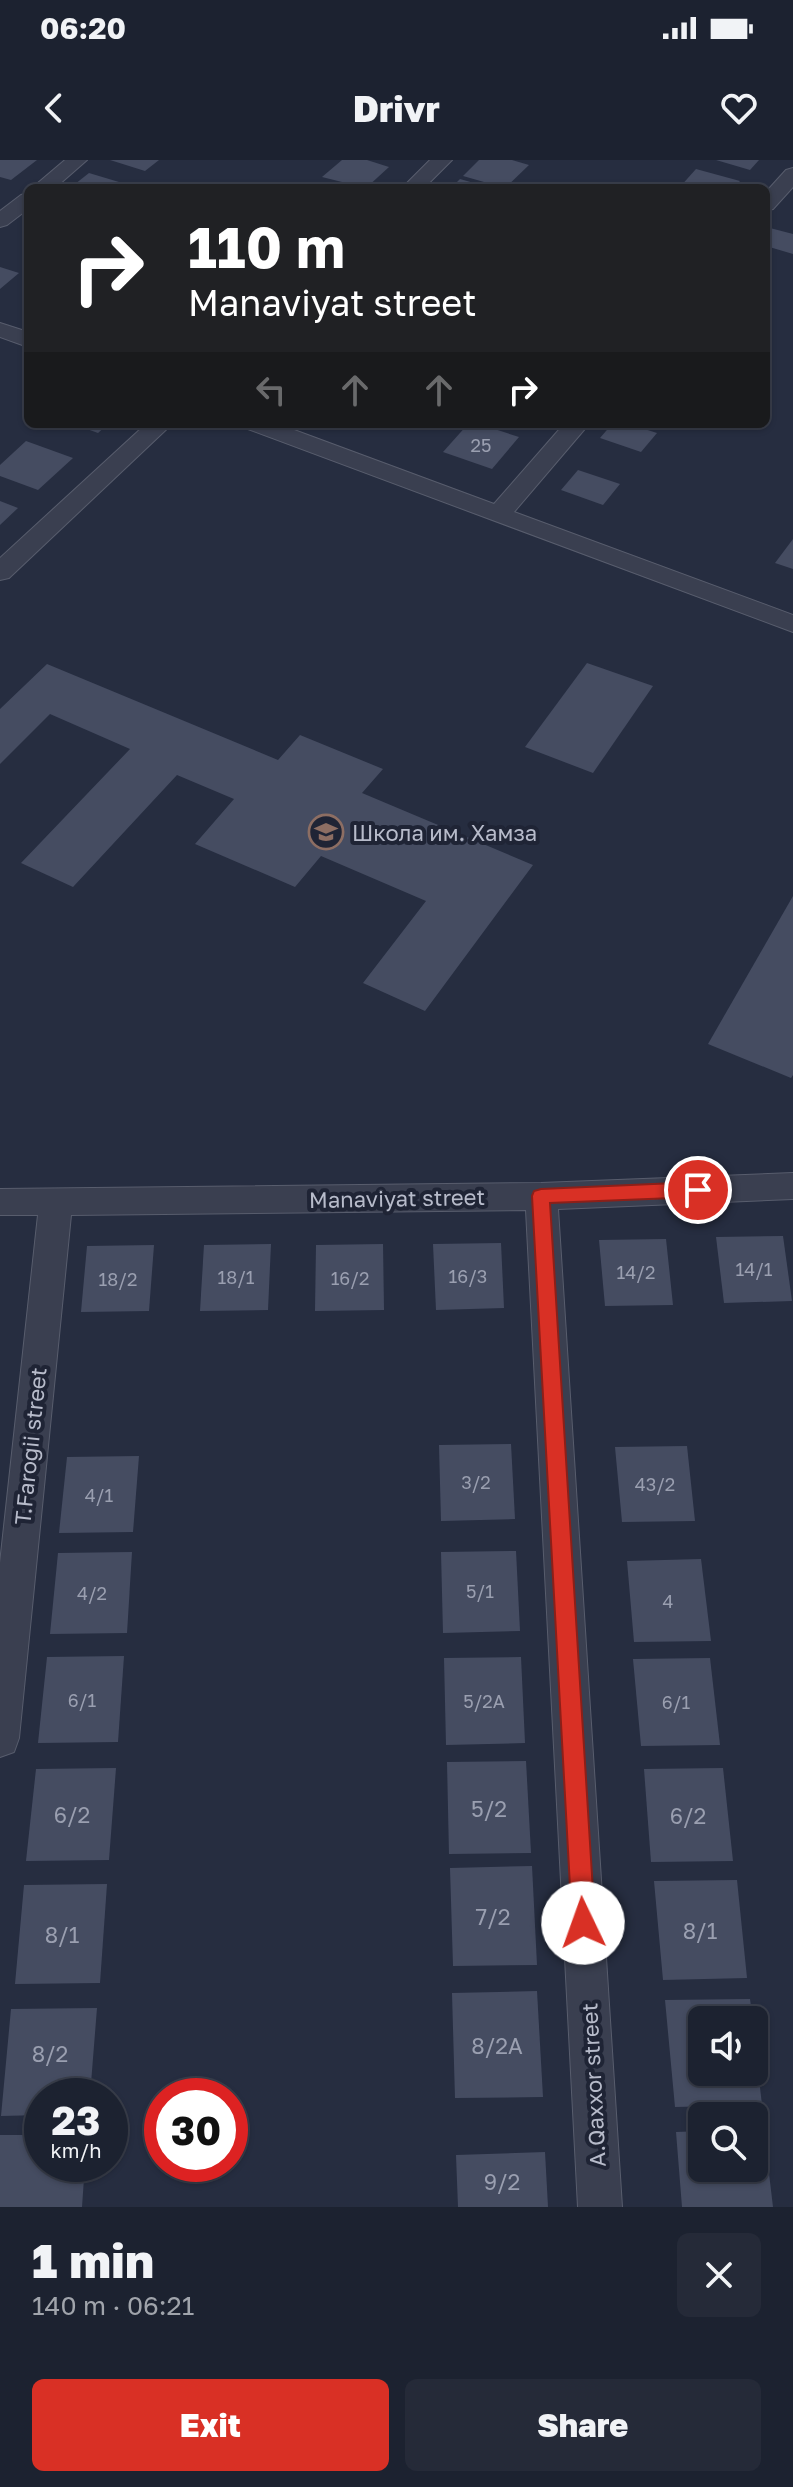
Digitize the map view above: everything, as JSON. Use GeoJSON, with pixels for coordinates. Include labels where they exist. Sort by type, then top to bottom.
{"type":"FeatureCollection","features":[{"type":"Feature","properties":{"kind":"street"},"geometry":{"type":"LineString","coordinates":[[47,184],[77,160]]}},
{"type":"Feature","properties":{"kind":"street"},"geometry":{"type":"LineString","coordinates":[[416,184],[442,160]]}},
{"type":"Feature","properties":{"kind":"street"},"geometry":{"type":"LineString","coordinates":[[770,200],[793,174]]}},
{"type":"Feature","properties":{"kind":"street"},"geometry":{"type":"LineString","coordinates":[[0,221],[24,202]]}},
{"type":"Feature","properties":{"kind":"street"},"geometry":{"type":"LineString","coordinates":[[0,330],[24,339]]}},
{"type":"Feature","properties":{"kind":"street"},"geometry":{"type":"LineString","coordinates":[[0,572],[156,428]]}},
{"type":"Feature","properties":{"kind":"street"},"geometry":{"type":"LineString","coordinates":[[267,428],[793,624]]}},
{"type":"Feature","properties":{"kind":"street"},"geometry":{"type":"LineString","coordinates":[[499,514],[574,428]]}},
{"type":"Feature","properties":{"kind":"street","name":"Manaviyat street"},"geometry":{"type":"LineString","coordinates":[[0,1202],[541,1196],[793,1186]]}},
{"type":"Feature","properties":{"kind":"street","name":"A.Qaxxor street"},"geometry":{"type":"LineString","coordinates":[[541,1196],[600,2207]]}},
{"type":"Feature","properties":{"kind":"street","name":"T.Farogii street"},"geometry":{"type":"LineString","coordinates":[[0,1738],[56,1201]]}},
{"type":"Feature","properties":{"kind":"building"},"geometry":{"type":"Polygon","coordinates":[[[0,160],[37,160],[11,180],[0,177],[0,160]]]}},
{"type":"Feature","properties":{"kind":"building"},"geometry":{"type":"Polygon","coordinates":[[[110,160],[159,160],[145,171],[110,160]]]}},
{"type":"Feature","properties":{"kind":"building"},"geometry":{"type":"Polygon","coordinates":[[[342,160],[367,160],[389,167],[370,184],[350,184],[322,177],[342,160]]]}},
{"type":"Feature","properties":{"kind":"building"},"geometry":{"type":"Polygon","coordinates":[[[479,160],[512,160],[529,165],[509,184],[491,184],[463,176],[479,160]]]}},
{"type":"Feature","properties":{"kind":"building"},"geometry":{"type":"Polygon","coordinates":[[[716,160],[759,160],[750,170],[716,160]]]}},
{"type":"Feature","properties":{"kind":"building"},"geometry":{"type":"Polygon","coordinates":[[[696,169],[740,181],[737,184],[683,184],[696,169]]]}},
{"type":"Feature","properties":{"kind":"building"},"geometry":{"type":"Polygon","coordinates":[[[89,173],[126,184],[75,184],[89,173]]]}},
{"type":"Feature","properties":{"kind":"building"},"geometry":{"type":"Polygon","coordinates":[[[460,179],[478,184],[455,184],[460,179]]]}},
{"type":"Feature","properties":{"kind":"building"},"geometry":{"type":"Polygon","coordinates":[[[770,228],[793,234],[793,254],[770,247],[770,228]]]}},
{"type":"Feature","properties":{"kind":"building"},"geometry":{"type":"Polygon","coordinates":[[[0,267],[19,273],[0,289],[0,267]]]}},
{"type":"Feature","properties":{"kind":"building"},"geometry":{"type":"Polygon","coordinates":[[[84,428],[104,428],[98,433],[84,428]]]}},
{"type":"Feature","properties":{"kind":"building"},"geometry":{"type":"Polygon","coordinates":[[[464,428],[491,428],[519,437],[492,469],[443,452],[464,428]]]}},
{"type":"Feature","properties":{"kind":"building"},"geometry":{"type":"Polygon","coordinates":[[[609,428],[641,428],[657,433],[641,452],[600,438],[609,428]]]}},
{"type":"Feature","properties":{"kind":"building"},"geometry":{"type":"Polygon","coordinates":[[[26,441],[73,458],[38,490],[0,476],[0,465],[26,441]]]}},
{"type":"Feature","properties":{"kind":"building"},"geometry":{"type":"Polygon","coordinates":[[[578,470],[620,484],[603,505],[561,490],[578,470]]]}},
{"type":"Feature","properties":{"kind":"building"},"geometry":{"type":"Polygon","coordinates":[[[0,501],[18,508],[0,525],[0,501]]]}},
{"type":"Feature","properties":{"kind":"building"},"geometry":{"type":"Polygon","coordinates":[[[793,539],[793,569],[775,563],[793,539]]]}},
{"type":"Feature","properties":{"kind":"building"},"geometry":{"type":"Polygon","coordinates":[[[587,663],[653,686],[593,773],[525,747],[587,663]]]}},
{"type":"Feature","properties":{"kind":"building"},"geometry":{"type":"Polygon","coordinates":[[[47,664],[278,760],[300,735],[383,769],[362,793],[533,865],[425,1011],[363,983],[426,901],[321,856],[295,887],[195,844],[234,799],[177,775],[73,887],[21,863],[130,749],[50,714],[0,764],[0,709],[47,664]]]}},
{"type":"Feature","properties":{"kind":"building"},"geometry":{"type":"Polygon","coordinates":[[[793,896],[793,1075],[791,1078],[708,1044],[793,896]]]}},
{"type":"Feature","properties":{"kind":"building"},"geometry":{"type":"Polygon","coordinates":[[[783,1236],[792,1301],[724,1303],[716,1237],[783,1236]]]}},
{"type":"Feature","properties":{"kind":"building"},"geometry":{"type":"Polygon","coordinates":[[[666,1239],[673,1305],[605,1306],[599,1240],[666,1239]]]}},
{"type":"Feature","properties":{"kind":"building"},"geometry":{"type":"Polygon","coordinates":[[[501,1243],[504,1308],[436,1310],[433,1244],[501,1243]]]}},
{"type":"Feature","properties":{"kind":"building"},"geometry":{"type":"Polygon","coordinates":[[[271,1244],[268,1310],[200,1311],[204,1245],[271,1244]]]}},
{"type":"Feature","properties":{"kind":"building"},"geometry":{"type":"Polygon","coordinates":[[[383,1244],[384,1310],[315,1311],[316,1245],[383,1244]]]}},
{"type":"Feature","properties":{"kind":"building"},"geometry":{"type":"Polygon","coordinates":[[[154,1245],[149,1311],[81,1312],[87,1246],[154,1245]]]}},
{"type":"Feature","properties":{"kind":"building"},"geometry":{"type":"Polygon","coordinates":[[[511,1444],[515,1519],[441,1521],[439,1445],[511,1444]]]}},
{"type":"Feature","properties":{"kind":"building"},"geometry":{"type":"Polygon","coordinates":[[[687,1446],[695,1521],[622,1522],[615,1447],[687,1446]]]}},
{"type":"Feature","properties":{"kind":"building"},"geometry":{"type":"Polygon","coordinates":[[[139,1456],[133,1532],[59,1533],[67,1457],[139,1456]]]}},
{"type":"Feature","properties":{"kind":"building"},"geometry":{"type":"Polygon","coordinates":[[[516,1551],[520,1631],[443,1633],[441,1552],[516,1551]]]}},
{"type":"Feature","properties":{"kind":"building"},"geometry":{"type":"Polygon","coordinates":[[[132,1552],[127,1633],[50,1634],[58,1553],[132,1552]]]}},
{"type":"Feature","properties":{"kind":"building"},"geometry":{"type":"Polygon","coordinates":[[[701,1559],[711,1641],[634,1642],[627,1561],[701,1559]]]}},
{"type":"Feature","properties":{"kind":"building"},"geometry":{"type":"Polygon","coordinates":[[[124,1656],[118,1742],[38,1743],[47,1657],[124,1656]]]}},
{"type":"Feature","properties":{"kind":"building"},"geometry":{"type":"Polygon","coordinates":[[[521,1657],[525,1743],[446,1745],[444,1658],[521,1657]]]}},
{"type":"Feature","properties":{"kind":"building"},"geometry":{"type":"Polygon","coordinates":[[[710,1658],[720,1745],[641,1746],[633,1659],[710,1658]]]}},
{"type":"Feature","properties":{"kind":"building"},"geometry":{"type":"Polygon","coordinates":[[[526,1761],[531,1853],[449,1854],[447,1762],[526,1761]]]}},
{"type":"Feature","properties":{"kind":"building"},"geometry":{"type":"Polygon","coordinates":[[[116,1768],[109,1860],[26,1861],[36,1769],[116,1768]]]}},
{"type":"Feature","properties":{"kind":"building"},"geometry":{"type":"Polygon","coordinates":[[[723,1768],[733,1861],[651,1862],[644,1769],[723,1768]]]}},
{"type":"Feature","properties":{"kind":"building"},"geometry":{"type":"Polygon","coordinates":[[[532,1866],[537,1965],[453,1966],[450,1868],[532,1866]]]}},
{"type":"Feature","properties":{"kind":"building"},"geometry":{"type":"Polygon","coordinates":[[[737,1880],[747,1978],[663,1980],[654,1881],[737,1880]]]}},
{"type":"Feature","properties":{"kind":"building"},"geometry":{"type":"Polygon","coordinates":[[[107,1884],[100,1983],[15,1984],[24,1885],[107,1884]]]}},
{"type":"Feature","properties":{"kind":"building"},"geometry":{"type":"Polygon","coordinates":[[[537,1991],[543,2097],[455,2098],[452,1993],[537,1991]]]}},
{"type":"Feature","properties":{"kind":"building"},"geometry":{"type":"Polygon","coordinates":[[[750,1999],[751,2006],[688,2006],[688,2086],[760,2086],[762,2102],[688,2102],[688,2107],[675,2107],[665,2000],[750,1999]]]}},
{"type":"Feature","properties":{"kind":"building"},"geometry":{"type":"Polygon","coordinates":[[[97,2008],[91,2078],[24,2078],[24,2115],[1,2116],[11,2009],[97,2008]]]}},
{"type":"Feature","properties":{"kind":"building"},"geometry":{"type":"Polygon","coordinates":[[[676,2132],[688,2132],[688,2182],[768,2182],[768,2165],[773,2207],[682,2207],[676,2132]]]}},
{"type":"Feature","properties":{"kind":"building"},"geometry":{"type":"Polygon","coordinates":[[[0,2135],[24,2135],[24,2182],[84,2182],[82,2207],[0,2207],[0,2135]]]}},
{"type":"Feature","properties":{"kind":"building"},"geometry":{"type":"Polygon","coordinates":[[[545,2152],[548,2207],[458,2207],[456,2155],[545,2152]]]}},
{"type":"Feature","properties":{"kind":"place","name":"Школа им. Хамза"},"geometry":{"type":"Point","coordinates":[326,832]}},
{"type":"Feature","properties":{"kind":"route"},"geometry":{"type":"LineString","coordinates":[[583,1923],[541,1196],[698,1190]]}}]}
